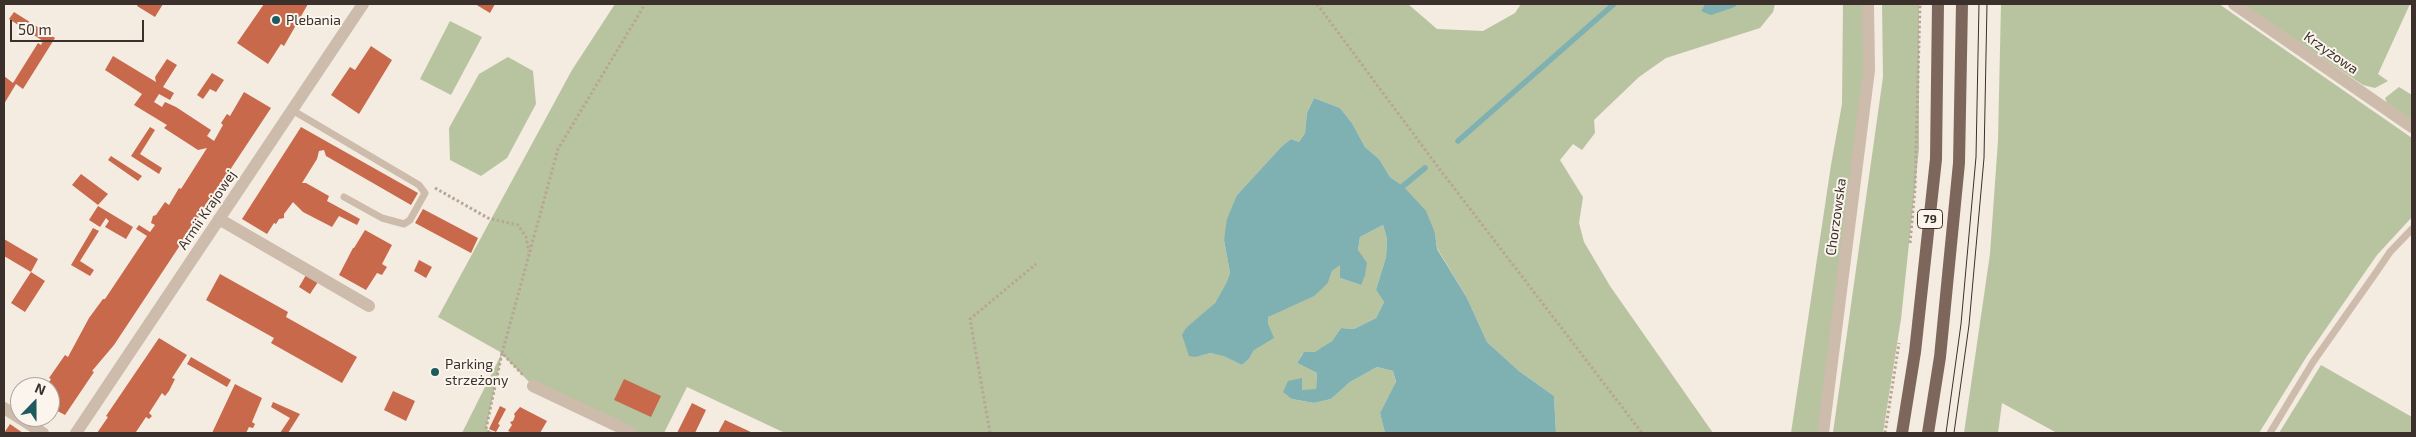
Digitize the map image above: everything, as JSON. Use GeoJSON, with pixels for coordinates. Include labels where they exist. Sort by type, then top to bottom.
{"type":"FeatureCollection","features":[{"type":"Feature","properties":{"kind":"main road","name":"79"},"geometry":{"type":"LineString","coordinates":[[1902,433],[1915,352],[1936,158],[1938,4]]}},
{"type":"Feature","properties":{"kind":"main road","name":"79"},"geometry":{"type":"LineString","coordinates":[[1928,433],[1940,357],[1959,163],[1962,4]]}},
{"type":"Feature","properties":{"kind":"street","name":"Armii Krajowej"},"geometry":{"type":"LineString","coordinates":[[76,433],[363,4]]}},
{"type":"Feature","properties":{"kind":"street","name":"Chorzowska"},"geometry":{"type":"LineString","coordinates":[[1823,433],[1869,70],[1868,4]]}},
{"type":"Feature","properties":{"kind":"street","name":"Krzyżowa"},"geometry":{"type":"LineString","coordinates":[[2234,4],[2412,127]]}},
{"type":"Feature","properties":{"kind":"street"},"geometry":{"type":"LineString","coordinates":[[219,219],[369,306]]}},
{"type":"Feature","properties":{"kind":"street"},"geometry":{"type":"LineString","coordinates":[[533,386],[632,433]]}},
{"type":"Feature","properties":{"kind":"street"},"geometry":{"type":"LineString","coordinates":[[4,408],[43,433]]}},
{"type":"Feature","properties":{"kind":"lane"},"geometry":{"type":"LineString","coordinates":[[292,110],[419,185],[425,193],[410,220],[404,224],[382,218],[344,197]]}},
{"type":"Feature","properties":{"kind":"lane"},"geometry":{"type":"LineString","coordinates":[[2270,433],[2314,362],[2369,281],[2390,252],[2412,229]]}},
{"type":"Feature","properties":{"kind":"path"},"geometry":{"type":"LineString","coordinates":[[489,433],[486,429],[502,353],[558,149],[644,4]]}},
{"type":"Feature","properties":{"kind":"path"},"geometry":{"type":"LineString","coordinates":[[1317,4],[1438,167],[1642,433]]}},
{"type":"Feature","properties":{"kind":"path"},"geometry":{"type":"LineString","coordinates":[[1909,252],[1916,162],[1920,4]]}},
{"type":"Feature","properties":{"kind":"path"},"geometry":{"type":"LineString","coordinates":[[518,225],[526,237],[529,253]]}},
{"type":"Feature","properties":{"kind":"path"},"geometry":{"type":"LineString","coordinates":[[990,433],[970,319],[1036,264]]}},
{"type":"Feature","properties":{"kind":"path"},"geometry":{"type":"LineString","coordinates":[[1885,433],[1900,340]]}},
{"type":"Feature","properties":{"kind":"path"},"geometry":{"type":"LineString","coordinates":[[502,353],[533,386]]}},
{"type":"Feature","properties":{"kind":"green space"},"geometry":{"type":"Polygon","coordinates":[[[615,4],[1408,4],[1437,29],[1483,31],[1515,13],[1521,4],[1705,4],[1701,11],[1735,7],[1738,4],[1775,4],[1773,12],[1760,28],[1666,58],[1639,77],[1594,120],[1595,133],[1582,150],[1573,144],[1560,160],[1583,197],[1579,223],[1584,242],[1610,286],[1713,433],[1556,433],[1554,396],[1519,371],[1487,342],[1467,298],[1437,248],[1435,233],[1412,198],[1403,186],[1390,177],[1379,159],[1365,147],[1352,123],[1340,108],[1314,98],[1307,113],[1305,133],[1299,142],[1291,139],[1282,146],[1237,195],[1224,240],[1230,273],[1226,285],[1215,303],[1201,316],[1196,357],[1209,353],[1224,355],[1242,365],[1249,359],[1254,350],[1268,324],[1268,317],[1328,283],[1332,271],[1340,264],[1340,278],[1361,285],[1358,250],[1360,237],[1383,225],[1387,239],[1386,257],[1376,290],[1384,302],[1376,318],[1354,329],[1341,328],[1332,341],[1315,353],[1303,353],[1297,363],[1317,373],[1316,390],[1302,390],[1302,379],[1292,399],[1314,403],[1331,399],[1350,382],[1377,367],[1393,371],[1396,383],[1380,413],[1385,433],[785,433],[687,387],[664,433],[632,433],[533,386],[502,354],[486,429],[495,433],[462,433],[502,353],[438,317],[572,70],[615,4]]]}},
{"type":"Feature","properties":{"kind":"green space"},"geometry":{"type":"Polygon","coordinates":[[[1843,4],[1868,4],[1869,70],[1823,433],[1791,433],[1831,165],[1842,104],[1843,4]]]}},
{"type":"Feature","properties":{"kind":"green space"},"geometry":{"type":"Polygon","coordinates":[[[1882,4],[1919,4],[1919,149],[1901,319],[1883,433],[1833,433],[1883,77],[1882,4]]]}},
{"type":"Feature","properties":{"kind":"green space"},"geometry":{"type":"Polygon","coordinates":[[[2001,4],[2219,4],[2412,138],[2412,217],[2377,255],[2307,356],[2259,433],[2057,433],[2002,403],[1998,433],[1964,433],[1990,254],[1998,140],[2001,4]]]}},
{"type":"Feature","properties":{"kind":"green space"},"geometry":{"type":"Polygon","coordinates":[[[2242,4],[2410,4],[2378,74],[2388,81],[2375,88],[2363,85],[2242,4]]]}},
{"type":"Feature","properties":{"kind":"green space"},"geometry":{"type":"Polygon","coordinates":[[[450,21],[482,37],[451,95],[420,79],[450,21]]]}},
{"type":"Feature","properties":{"kind":"green space"},"geometry":{"type":"Polygon","coordinates":[[[508,57],[533,71],[536,104],[507,158],[481,176],[450,160],[449,128],[479,74],[508,57]]]}},
{"type":"Feature","properties":{"kind":"green space"},"geometry":{"type":"Polygon","coordinates":[[[2399,87],[2412,95],[2412,120],[2387,103],[2385,98],[2399,87]]]}},
{"type":"Feature","properties":{"kind":"green space"},"geometry":{"type":"Polygon","coordinates":[[[2321,365],[2412,417],[2412,433],[2279,433],[2321,365]]]}},
{"type":"Feature","properties":{"kind":"water"},"geometry":{"type":"Polygon","coordinates":[[[1705,4],[1738,4],[1735,7],[1711,15],[1701,11],[1705,4]]]}},
{"type":"Feature","properties":{"kind":"water"},"geometry":{"type":"Polygon","coordinates":[[[1314,98],[1340,108],[1352,123],[1365,147],[1379,159],[1390,177],[1403,186],[1426,211],[1435,233],[1437,249],[1467,298],[1487,342],[1519,371],[1554,396],[1556,433],[1385,433],[1380,413],[1396,382],[1393,371],[1377,367],[1350,382],[1331,399],[1314,403],[1292,399],[1283,392],[1288,381],[1302,378],[1302,390],[1316,389],[1317,373],[1297,363],[1304,352],[1315,352],[1332,341],[1341,328],[1354,329],[1376,318],[1384,302],[1376,290],[1386,257],[1387,239],[1383,225],[1360,237],[1358,250],[1367,263],[1361,285],[1340,278],[1340,265],[1332,271],[1328,283],[1314,296],[1268,317],[1268,324],[1274,338],[1254,350],[1249,359],[1242,365],[1224,356],[1210,353],[1196,357],[1189,356],[1182,335],[1186,328],[1215,303],[1230,273],[1224,240],[1227,219],[1237,195],[1282,146],[1291,139],[1299,142],[1305,133],[1307,113],[1314,98]]]}},
{"type":"Feature","properties":{"kind":"building"},"geometry":{"type":"Polygon","coordinates":[[[138,4],[163,4],[155,17],[137,6],[138,4]]]}},
{"type":"Feature","properties":{"kind":"building","name":"Plebania"},"geometry":{"type":"Polygon","coordinates":[[[264,4],[308,4],[284,46],[281,44],[268,64],[237,43],[264,4]]]}},
{"type":"Feature","properties":{"kind":"building"},"geometry":{"type":"Polygon","coordinates":[[[475,4],[495,4],[490,13],[475,4]]]}},
{"type":"Feature","properties":{"kind":"building"},"geometry":{"type":"Polygon","coordinates":[[[14,12],[55,38],[23,89],[16,84],[4,104],[4,76],[13,83],[38,43],[41,45],[43,41],[9,19],[14,12]]]}},
{"type":"Feature","properties":{"kind":"building"},"geometry":{"type":"Polygon","coordinates":[[[371,46],[392,60],[359,114],[331,95],[350,67],[355,70],[371,46]]]}},
{"type":"Feature","properties":{"kind":"building"},"geometry":{"type":"Polygon","coordinates":[[[113,56],[156,82],[155,77],[167,59],[177,65],[163,87],[174,93],[170,100],[159,94],[154,102],[162,107],[165,102],[176,107],[211,130],[207,136],[214,141],[223,125],[221,123],[227,114],[230,116],[244,92],[271,108],[114,345],[92,371],[94,372],[65,415],[60,412],[60,377],[50,377],[65,355],[68,357],[89,318],[103,299],[105,299],[147,236],[136,229],[139,225],[150,232],[155,225],[151,223],[153,216],[156,215],[165,202],[169,205],[207,148],[198,150],[164,128],[167,125],[134,105],[142,94],[105,70],[113,56]]]}},
{"type":"Feature","properties":{"kind":"building"},"geometry":{"type":"Polygon","coordinates":[[[212,73],[224,80],[216,92],[210,89],[203,99],[197,95],[212,73]]]}},
{"type":"Feature","properties":{"kind":"building"},"geometry":{"type":"Polygon","coordinates":[[[150,127],[155,130],[140,154],[162,168],[159,174],[131,156],[150,127]]]}},
{"type":"Feature","properties":{"kind":"building"},"geometry":{"type":"Polygon","coordinates":[[[301,127],[418,193],[411,205],[326,156],[324,150],[319,151],[317,159],[302,183],[306,183],[329,196],[327,201],[360,219],[357,225],[339,216],[332,227],[303,212],[293,202],[284,214],[284,218],[279,219],[276,224],[274,223],[267,234],[242,219],[301,127]]]}},
{"type":"Feature","properties":{"kind":"building"},"geometry":{"type":"Polygon","coordinates":[[[111,156],[142,176],[138,181],[108,160],[111,156]]]}},
{"type":"Feature","properties":{"kind":"building"},"geometry":{"type":"Polygon","coordinates":[[[81,174],[108,194],[98,205],[72,185],[81,174]]]}},
{"type":"Feature","properties":{"kind":"building"},"geometry":{"type":"Polygon","coordinates":[[[98,206],[133,227],[126,239],[105,227],[109,221],[106,218],[100,227],[89,220],[98,206]]]}},
{"type":"Feature","properties":{"kind":"building"},"geometry":{"type":"Polygon","coordinates":[[[423,209],[478,238],[471,253],[415,223],[423,209]]]}},
{"type":"Feature","properties":{"kind":"building"},"geometry":{"type":"Polygon","coordinates":[[[93,228],[99,231],[80,261],[94,270],[90,276],[71,265],[93,228]]]}},
{"type":"Feature","properties":{"kind":"building"},"geometry":{"type":"Polygon","coordinates":[[[365,230],[392,245],[382,264],[387,267],[382,275],[377,273],[366,290],[339,275],[365,230]]]}},
{"type":"Feature","properties":{"kind":"building"},"geometry":{"type":"Polygon","coordinates":[[[4,239],[38,259],[31,272],[4,256],[4,239]]]}},
{"type":"Feature","properties":{"kind":"building"},"geometry":{"type":"Polygon","coordinates":[[[419,260],[432,267],[426,278],[414,271],[419,260]]]}},
{"type":"Feature","properties":{"kind":"building"},"geometry":{"type":"Polygon","coordinates":[[[31,272],[45,281],[25,312],[11,303],[31,272]]]}},
{"type":"Feature","properties":{"kind":"building"},"geometry":{"type":"Polygon","coordinates":[[[220,274],[288,312],[286,317],[357,357],[342,383],[271,343],[274,338],[206,300],[220,274]]]}},
{"type":"Feature","properties":{"kind":"building"},"geometry":{"type":"Polygon","coordinates":[[[306,275],[318,282],[310,294],[299,287],[306,275]]]}},
{"type":"Feature","properties":{"kind":"building"},"geometry":{"type":"Polygon","coordinates":[[[159,338],[187,355],[172,378],[175,379],[169,391],[165,396],[162,393],[149,413],[152,416],[149,419],[146,417],[136,432],[139,433],[97,433],[108,417],[106,416],[159,338]]]}},
{"type":"Feature","properties":{"kind":"building"},"geometry":{"type":"Polygon","coordinates":[[[191,357],[231,380],[227,387],[187,364],[191,357]]]}},
{"type":"Feature","properties":{"kind":"building"},"geometry":{"type":"Polygon","coordinates":[[[624,379],[661,396],[651,417],[614,400],[624,379]]]}},
{"type":"Feature","properties":{"kind":"building"},"geometry":{"type":"Polygon","coordinates":[[[235,384],[262,398],[252,422],[255,424],[253,428],[249,427],[246,433],[212,433],[235,384]]]}},
{"type":"Feature","properties":{"kind":"building"},"geometry":{"type":"Polygon","coordinates":[[[393,391],[415,401],[406,421],[384,410],[393,391]]]}},
{"type":"Feature","properties":{"kind":"building"},"geometry":{"type":"Polygon","coordinates":[[[273,402],[300,414],[288,433],[280,433],[290,418],[271,407],[273,402]]]}},
{"type":"Feature","properties":{"kind":"building"},"geometry":{"type":"Polygon","coordinates":[[[692,403],[706,410],[695,433],[677,433],[692,403]]]}},
{"type":"Feature","properties":{"kind":"building"},"geometry":{"type":"Polygon","coordinates":[[[500,406],[506,409],[496,432],[489,429],[500,406]]]}},
{"type":"Feature","properties":{"kind":"building"},"geometry":{"type":"Polygon","coordinates":[[[520,407],[547,421],[540,433],[513,433],[508,431],[512,425],[510,422],[513,421],[514,414],[520,407]]]}},
{"type":"Feature","properties":{"kind":"building"},"geometry":{"type":"Polygon","coordinates":[[[725,420],[753,433],[718,433],[725,420]]]}},
{"type":"Feature","properties":{"kind":"building"},"geometry":{"type":"Polygon","coordinates":[[[10,424],[10,427],[14,427],[23,433],[4,433],[10,424]]]}},
{"type":"Feature","properties":{"kind":"waterway"},"geometry":{"type":"LineString","coordinates":[[1458,141],[1614,4]]}},
{"type":"Feature","properties":{"kind":"waterway"},"geometry":{"type":"LineString","coordinates":[[1403,186],[1425,168]]}},
{"type":"Feature","properties":{"kind":"tram line"},"geometry":{"type":"LineString","coordinates":[[1946,433],[1961,324],[1976,157],[1979,4]]}},
{"type":"Feature","properties":{"kind":"tram line"},"geometry":{"type":"LineString","coordinates":[[1954,433],[1969,325],[1984,158],[1987,4]]}},
{"type":"Feature","properties":{"kind":"place","name":"Plebania"},"geometry":{"type":"Point","coordinates":[276,20]}},
{"type":"Feature","properties":{"kind":"place","name":"Parking strzeżony"},"geometry":{"type":"Point","coordinates":[435,372]}}]}
